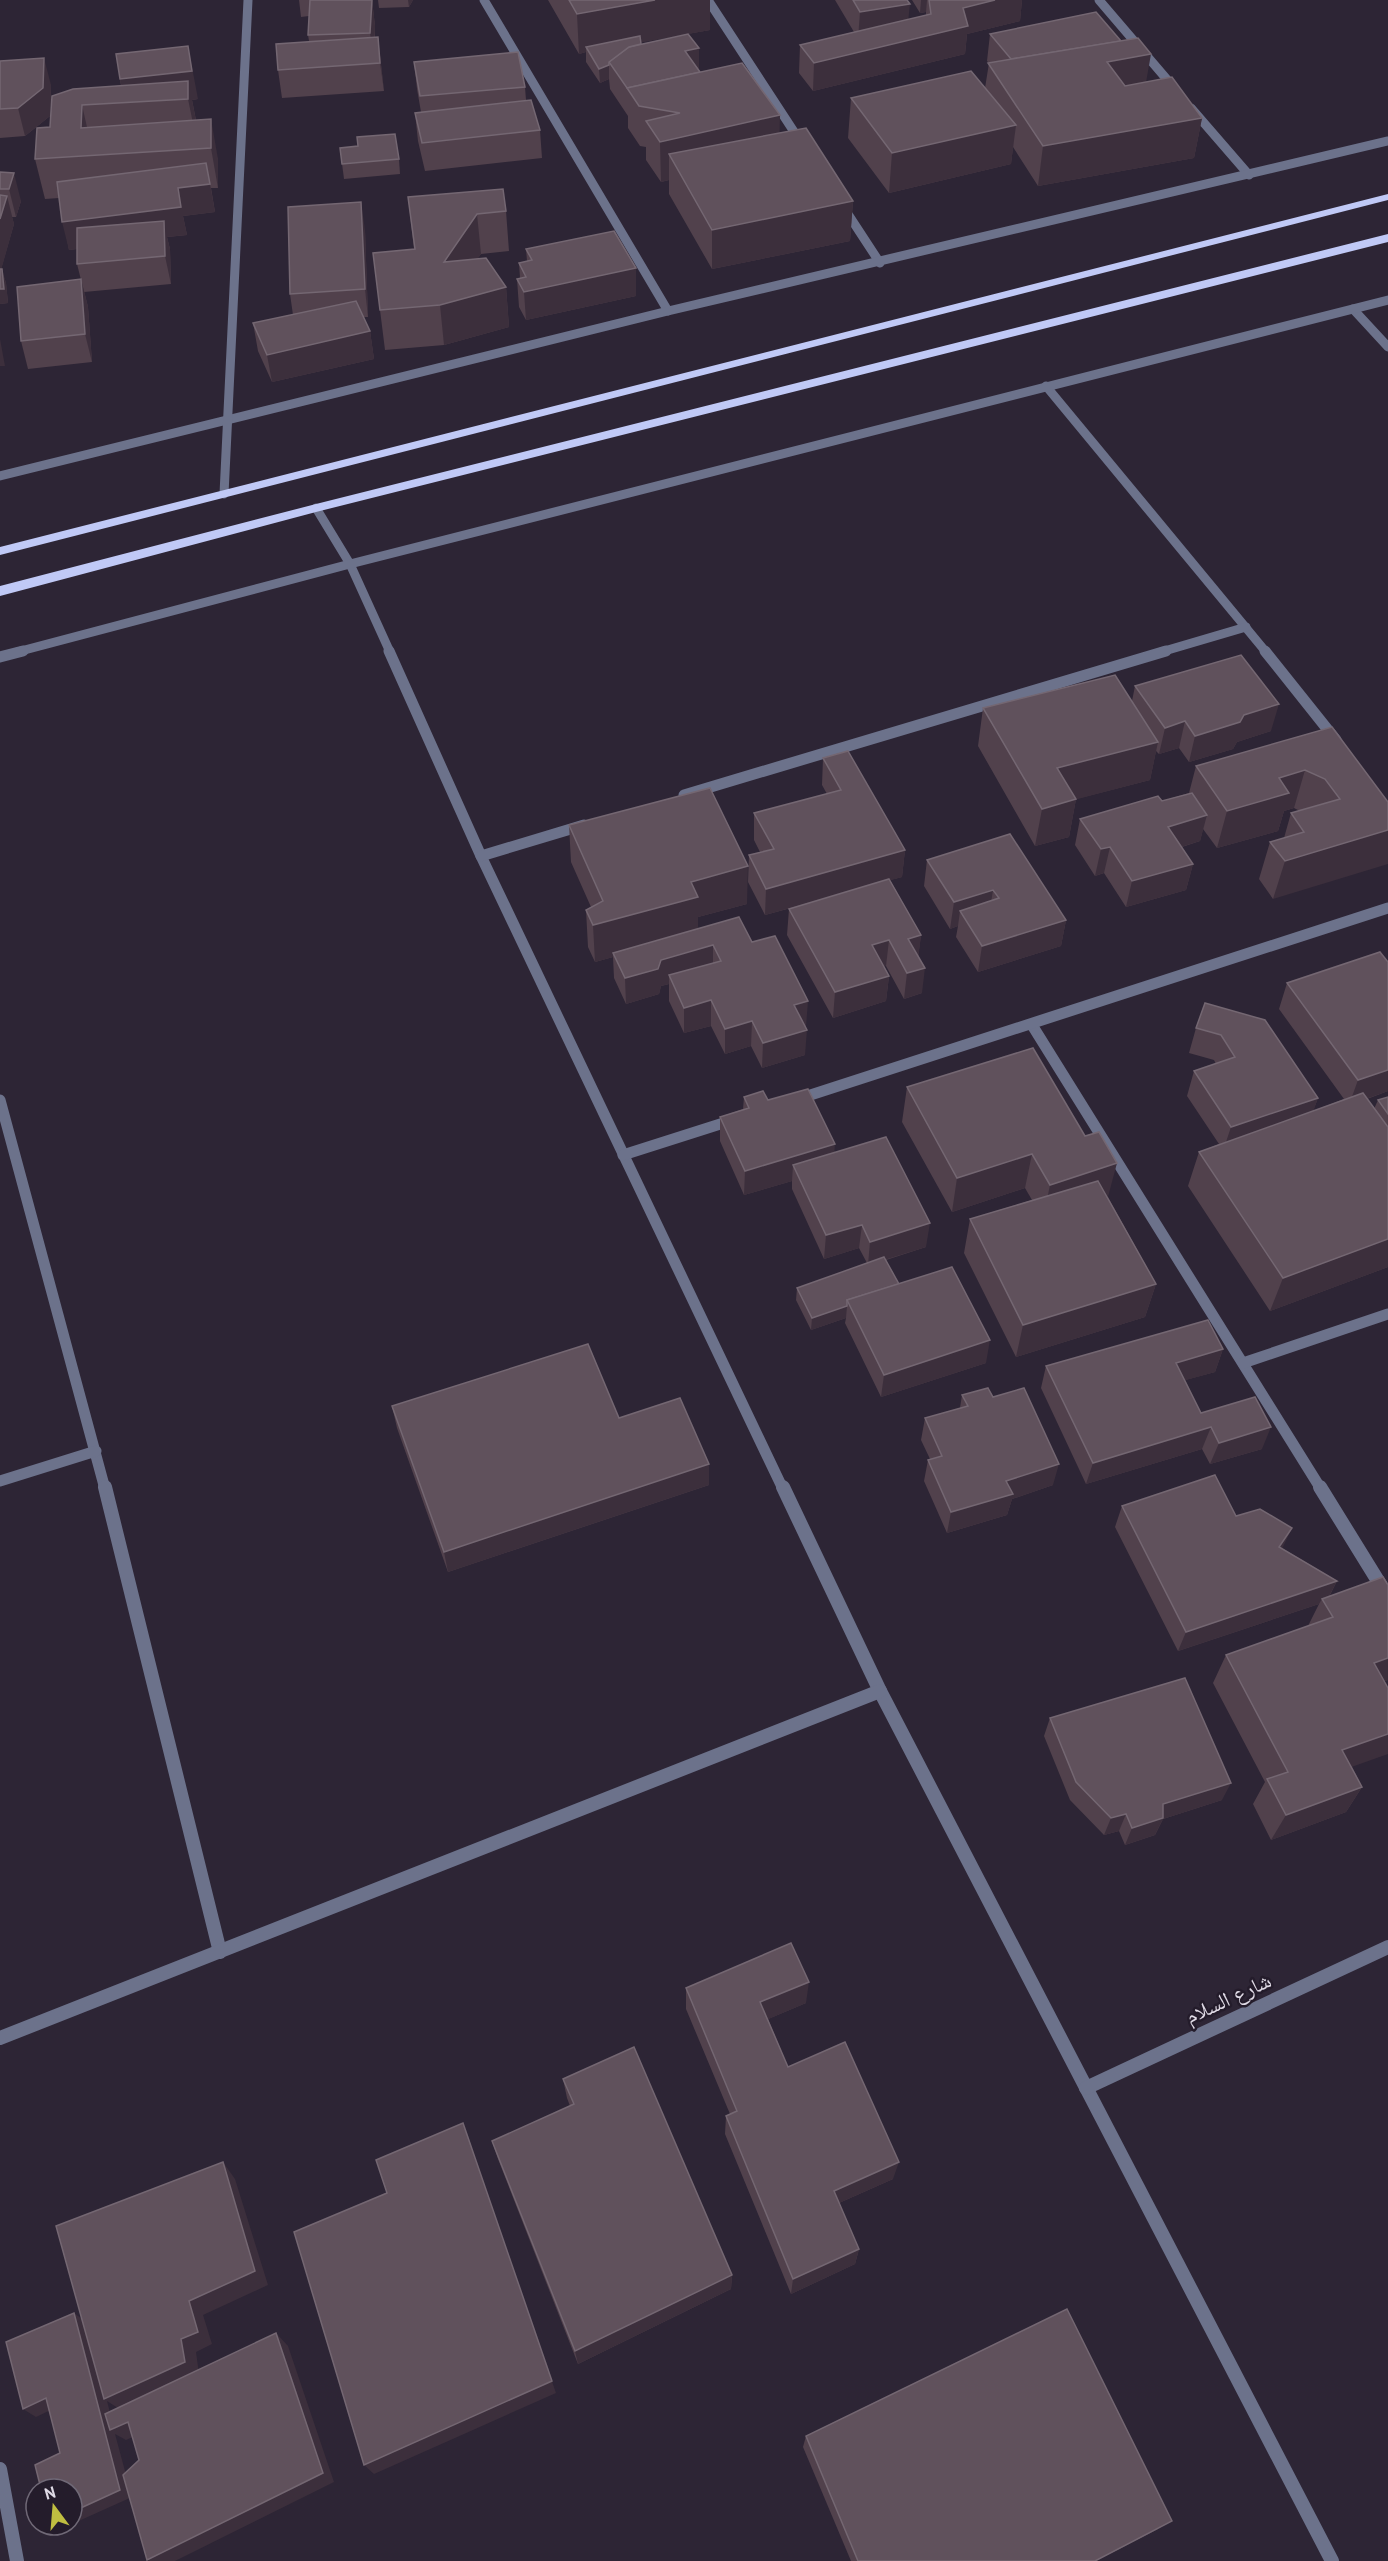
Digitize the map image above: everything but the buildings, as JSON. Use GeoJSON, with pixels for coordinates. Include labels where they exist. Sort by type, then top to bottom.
{"type":"FeatureCollection","features":[{"type":"Feature","properties":{"kind":"highway"},"geometry":{"type":"LineString","coordinates":[[0,551],[1388,198]]}},
{"type":"Feature","properties":{"kind":"highway"},"geometry":{"type":"LineString","coordinates":[[0,591],[316,508],[1388,238]]}},
{"type":"Feature","properties":{"kind":"street"},"geometry":{"type":"LineString","coordinates":[[224,494],[248,0]]}},
{"type":"Feature","properties":{"kind":"street"},"geometry":{"type":"LineString","coordinates":[[484,0],[668,311]]}},
{"type":"Feature","properties":{"kind":"street"},"geometry":{"type":"LineString","coordinates":[[708,0],[810,156]]}},
{"type":"Feature","properties":{"kind":"street"},"geometry":{"type":"LineString","coordinates":[[1099,0],[1249,175]]}},
{"type":"Feature","properties":{"kind":"street"},"geometry":{"type":"LineString","coordinates":[[0,476],[668,311],[1388,141]]}},
{"type":"Feature","properties":{"kind":"street"},"geometry":{"type":"LineString","coordinates":[[842,204],[879,263]]}},
{"type":"Feature","properties":{"kind":"street"},"geometry":{"type":"LineString","coordinates":[[0,657],[350,564],[1388,300]]}},
{"type":"Feature","properties":{"kind":"street"},"geometry":{"type":"LineString","coordinates":[[1353,309],[1388,347]]}},
{"type":"Feature","properties":{"kind":"street"},"geometry":{"type":"LineString","coordinates":[[1046,386],[1246,627],[1343,749]]}},
{"type":"Feature","properties":{"kind":"street"},"geometry":{"type":"LineString","coordinates":[[316,508],[350,564],[481,856],[880,1691],[1332,2561]]}},
{"type":"Feature","properties":{"kind":"street"},"geometry":{"type":"LineString","coordinates":[[675,798],[1246,627]]}},
{"type":"Feature","properties":{"kind":"street"},"geometry":{"type":"LineString","coordinates":[[481,856],[595,822]]}},
{"type":"Feature","properties":{"kind":"street"},"geometry":{"type":"LineString","coordinates":[[782,1104],[1388,908]]}},
{"type":"Feature","properties":{"kind":"street"},"geometry":{"type":"LineString","coordinates":[[1032,1024],[1388,1597]]}},
{"type":"Feature","properties":{"kind":"street"},"geometry":{"type":"LineString","coordinates":[[0,1100],[96,1451],[220,1952]]}},
{"type":"Feature","properties":{"kind":"street"},"geometry":{"type":"LineString","coordinates":[[623,1155],[748,1115]]}},
{"type":"Feature","properties":{"kind":"street"},"geometry":{"type":"LineString","coordinates":[[1243,1364],[1388,1314]]}},
{"type":"Feature","properties":{"kind":"street"},"geometry":{"type":"LineString","coordinates":[[0,1481],[96,1451]]}},
{"type":"Feature","properties":{"kind":"street"},"geometry":{"type":"LineString","coordinates":[[0,2038],[880,1691]]}},
{"type":"Feature","properties":{"kind":"street","name":"شارع السلام"},"geometry":{"type":"LineString","coordinates":[[1086,2088],[1388,1947]]}},
{"type":"Feature","properties":{"kind":"street"},"geometry":{"type":"LineString","coordinates":[[0,2469],[17,2561]]}}]}
